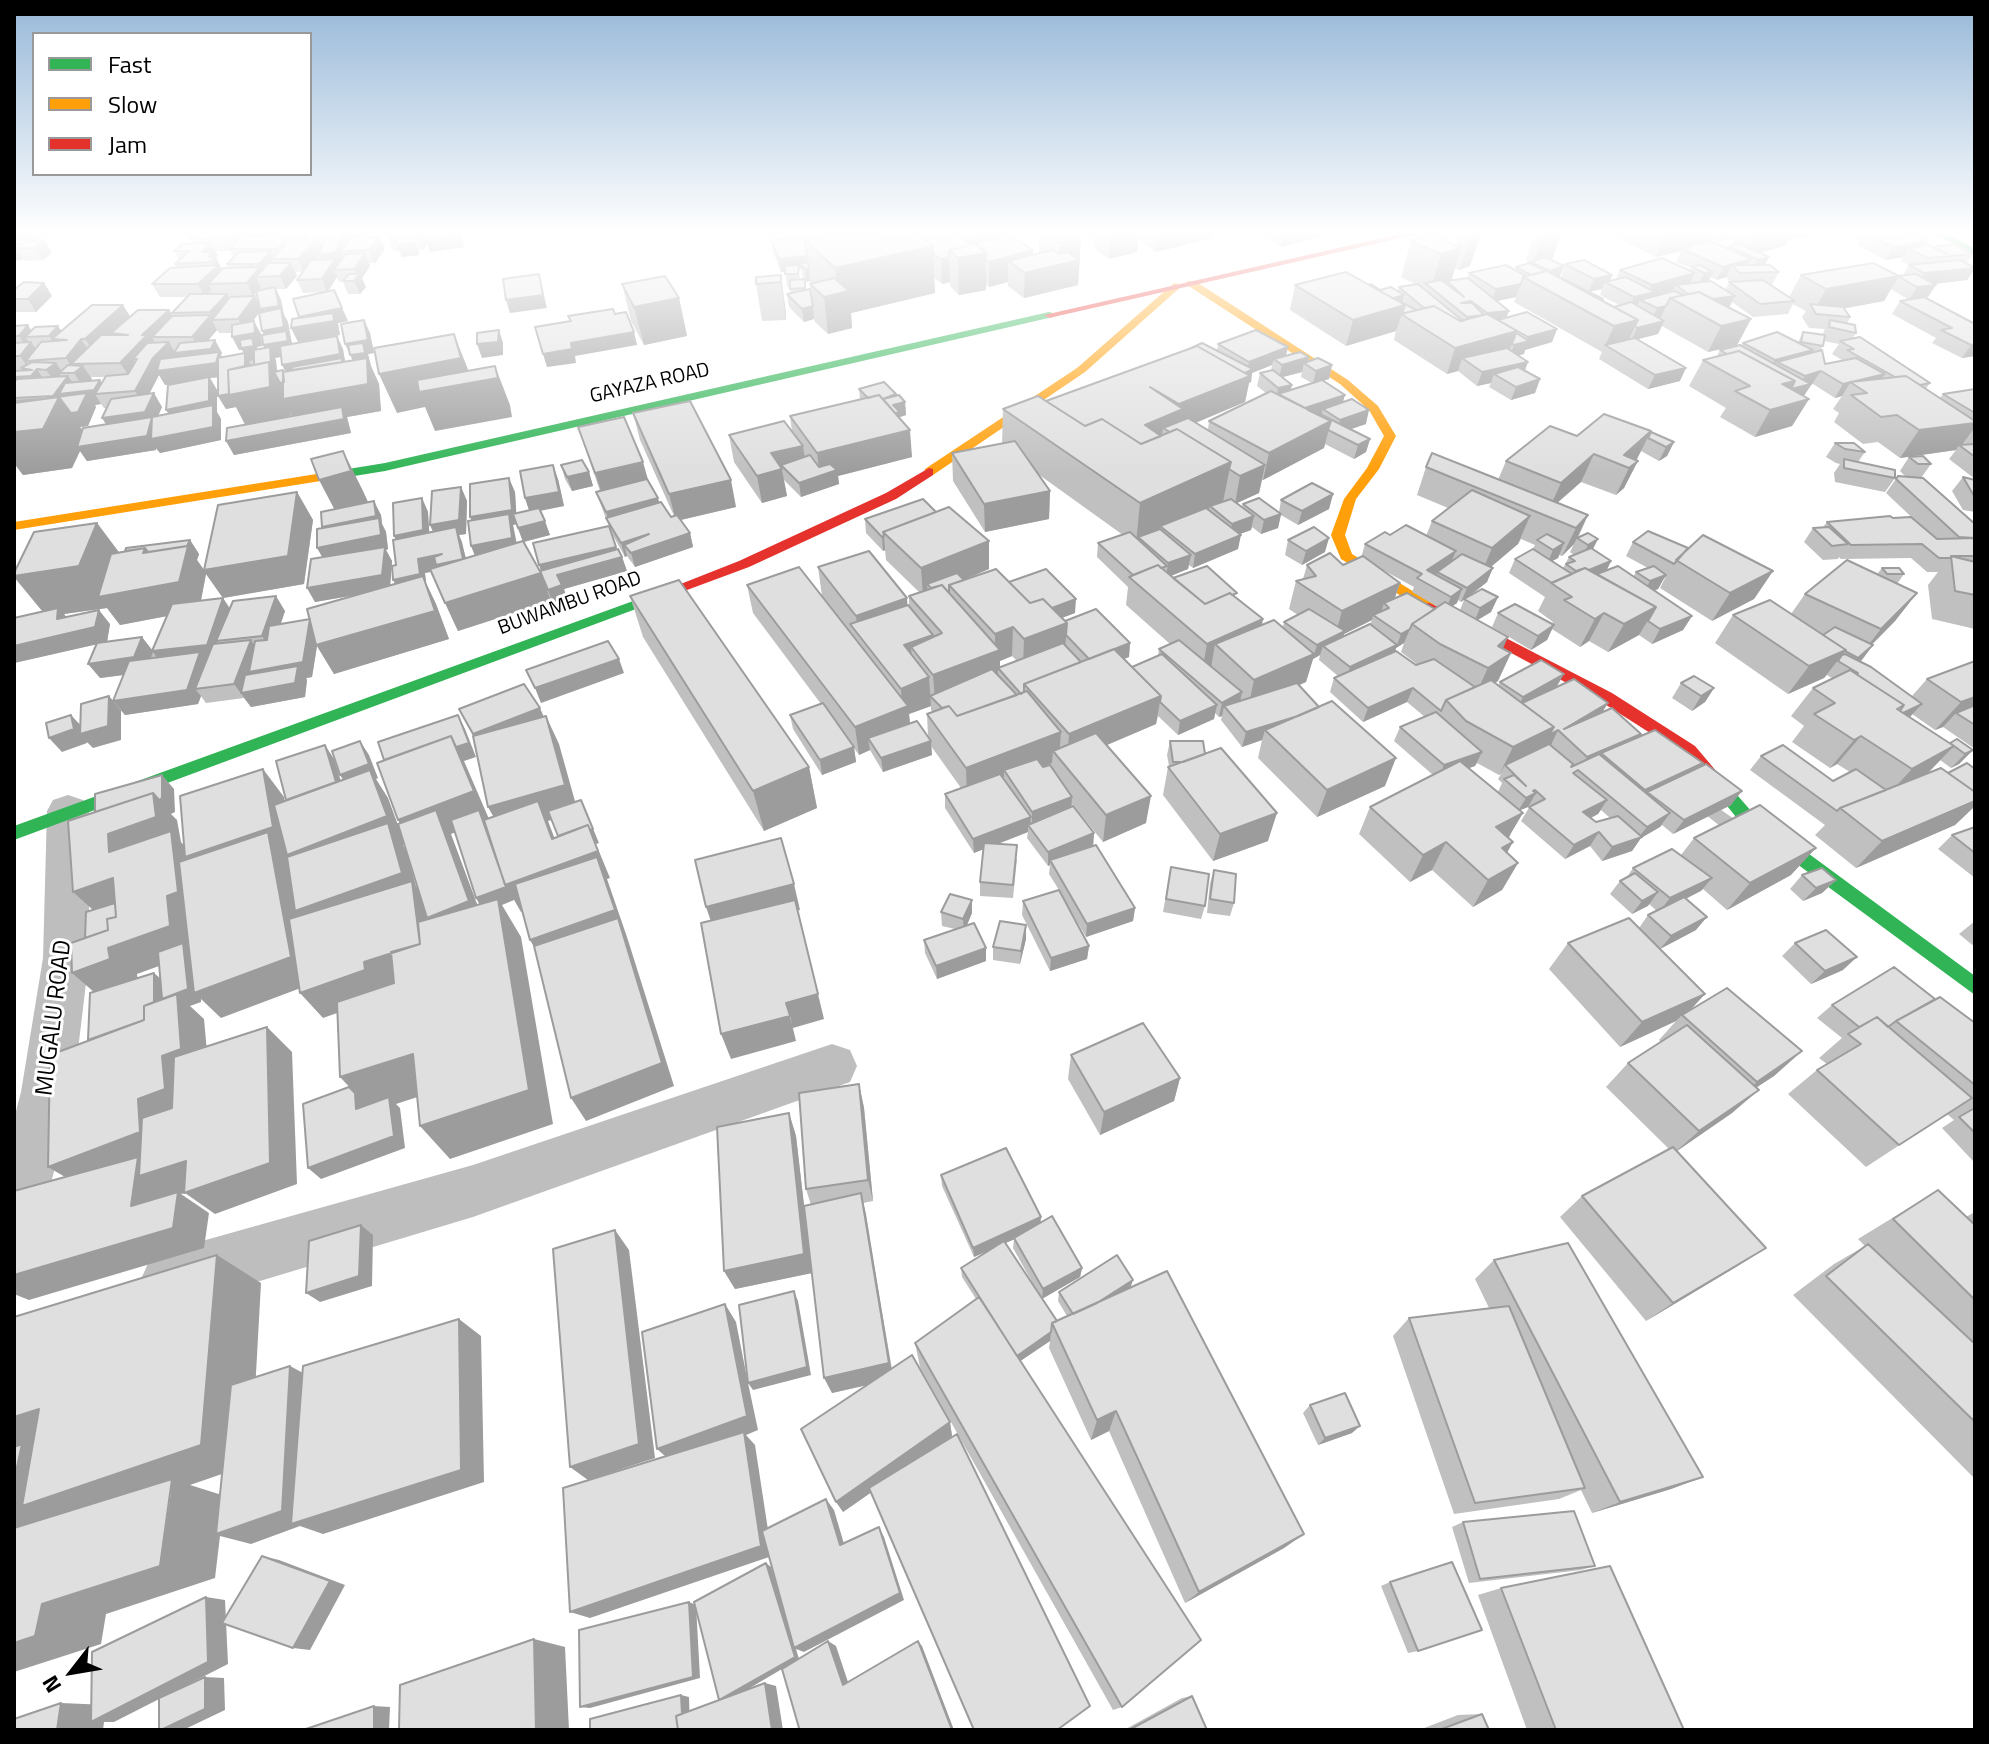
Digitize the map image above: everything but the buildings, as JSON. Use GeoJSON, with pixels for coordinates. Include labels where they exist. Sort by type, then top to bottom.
{"type":"FeatureCollection","features":[{"type":"Feature","properties":{"kind":"street","name":"GAYAZA ROAD"},"geometry":{"type":"LineString","coordinates":[[14,526],[385,467],[1064,311]]}},
{"type":"Feature","properties":{"kind":"street","name":"BUWAMBU ROAD"},"geometry":{"type":"LineString","coordinates":[[14,833],[744,564],[891,496],[1021,413],[1081,370],[1151,311]]}},
{"type":"Feature","properties":{"kind":"street"},"geometry":{"type":"LineString","coordinates":[[1229,311],[1344,382],[1374,408],[1385,423],[1390,436],[1373,469],[1350,499],[1338,535],[1346,556],[1422,604],[1470,625],[1606,697],[1689,750],[1746,817],[1975,987]]}},
{"type":"Feature","properties":{"kind":"street","name":"MUGALU ROAD"},"geometry":{"type":"LineString","coordinates":[[14,1221],[47,1092],[66,958],[68,811]]}},
{"type":"Feature","properties":{"kind":"street"},"geometry":{"type":"LineString","coordinates":[[121,1293],[473,1191],[832,1066]]}},
{"type":"Feature","properties":{"kind":"waterway"},"geometry":{"type":"LineString","coordinates":[[1696,798],[1742,834]]}},
{"type":"Feature","properties":{"kind":"traffic: fast"},"geometry":{"type":"LineString","coordinates":[[348,473],[1049,315]]}},
{"type":"Feature","properties":{"kind":"traffic: fast"},"geometry":{"type":"LineString","coordinates":[[14,833],[647,600]]}},
{"type":"Feature","properties":{"kind":"traffic: fast"},"geometry":{"type":"LineString","coordinates":[[1711,776],[1746,817],[1975,987]]}},
{"type":"Feature","properties":{"kind":"traffic: slow"},"geometry":{"type":"LineString","coordinates":[[929,472],[1081,370],[1148,311]]}},
{"type":"Feature","properties":{"kind":"traffic: slow"},"geometry":{"type":"LineString","coordinates":[[1235,311],[1344,382],[1374,408],[1390,436],[1373,469],[1350,499],[1338,535],[1346,556],[1429,607]]}},
{"type":"Feature","properties":{"kind":"traffic: slow"},"geometry":{"type":"LineString","coordinates":[[14,526],[348,473]]}},
{"type":"Feature","properties":{"kind":"traffic: jam"},"geometry":{"type":"LineString","coordinates":[[1049,315],[1065,311]]}},
{"type":"Feature","properties":{"kind":"traffic: jam"},"geometry":{"type":"LineString","coordinates":[[647,600],[744,564],[891,496],[929,472]]}},
{"type":"Feature","properties":{"kind":"traffic: jam"},"geometry":{"type":"LineString","coordinates":[[1429,607],[1470,625],[1606,697],[1689,750],[1711,776]]}}]}
